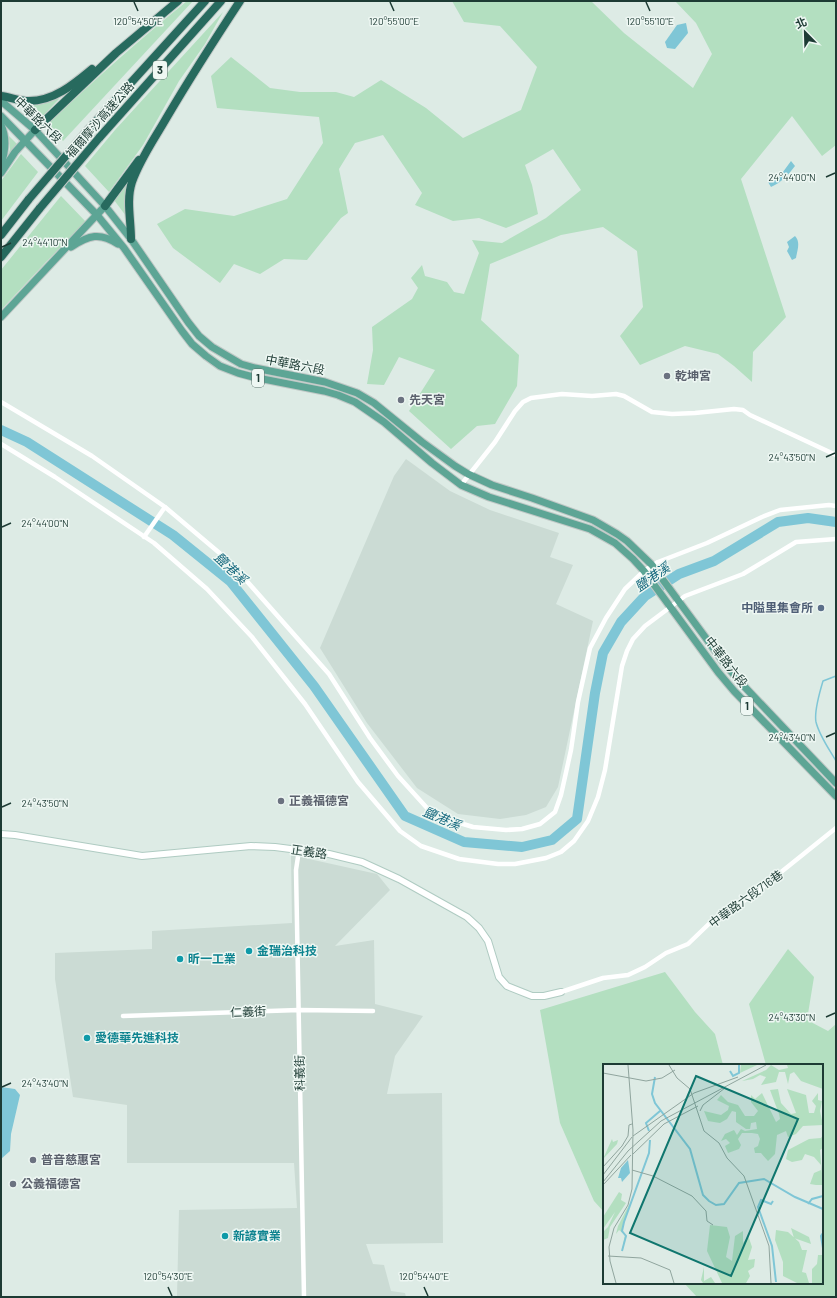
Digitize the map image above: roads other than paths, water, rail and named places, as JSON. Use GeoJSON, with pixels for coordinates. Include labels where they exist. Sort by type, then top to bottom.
{"type":"FeatureCollection","features":[{"type":"Feature","properties":{"kind":"highway"},"geometry":{"type":"LineString","coordinates":[[35,130],[116,53],[178,1]]}},
{"type":"Feature","properties":{"kind":"highway","name":"福爾摩沙高速公路"},"geometry":{"type":"LineString","coordinates":[[1,235],[29,199],[89,129],[205,1]]}},
{"type":"Feature","properties":{"kind":"highway","name":"福爾摩沙高速公路"},"geometry":{"type":"LineString","coordinates":[[1,258],[40,208],[99,138],[221,1]]}},
{"type":"Feature","properties":{"kind":"highway"},"geometry":{"type":"LineString","coordinates":[[131,239],[129,198],[132,182],[151,144],[197,67],[240,1]]}},
{"type":"Feature","properties":{"kind":"highway"},"geometry":{"type":"LineString","coordinates":[[1,96],[29,101],[41,100],[53,96],[67,89],[97,65],[116,53]]}},
{"type":"Feature","properties":{"kind":"highway"},"geometry":{"type":"LineString","coordinates":[[105,206],[151,144]]}},
{"type":"Feature","properties":{"kind":"main road","name":"中華路六段"},"geometry":{"type":"LineString","coordinates":[[1,101],[35,130],[105,206],[131,239],[188,322],[199,336],[212,347],[241,364],[325,382],[357,393],[374,403],[422,442],[468,474],[492,486],[532,498],[593,520],[628,541],[652,565]]}},
{"type":"Feature","properties":{"kind":"main road","name":"中華路六段"},"geometry":{"type":"LineString","coordinates":[[1,116],[26,140],[97,215],[124,248],[192,344],[220,366],[238,373],[324,391],[355,402],[384,422],[432,463],[461,485],[489,497],[590,529],[615,543],[644,571]]}},
{"type":"Feature","properties":{"kind":"main road"},"geometry":{"type":"LineString","coordinates":[[1,125],[4,131],[6,147],[1,164]]}},
{"type":"Feature","properties":{"kind":"main road"},"geometry":{"type":"LineString","coordinates":[[1,173],[15,152],[35,130]]}},
{"type":"Feature","properties":{"kind":"main road"},"geometry":{"type":"LineString","coordinates":[[1,317],[105,206]]}},
{"type":"Feature","properties":{"kind":"main road"},"geometry":{"type":"LineString","coordinates":[[46,269],[84,239],[98,236],[111,240],[124,248]]}},
{"type":"Feature","properties":{"kind":"main road","name":"1"},"geometry":{"type":"LineString","coordinates":[[652,565],[678,600]]}},
{"type":"Feature","properties":{"kind":"main road","name":"1"},"geometry":{"type":"LineString","coordinates":[[644,571],[670,606]]}},
{"type":"Feature","properties":{"kind":"main road","name":"中華路六段"},"geometry":{"type":"LineString","coordinates":[[678,600],[740,683],[836,783]]}},
{"type":"Feature","properties":{"kind":"main road","name":"中華路六段"},"geometry":{"type":"LineString","coordinates":[[670,606],[718,672],[734,691],[836,796]]}},
{"type":"Feature","properties":{"kind":"street"},"geometry":{"type":"LineString","coordinates":[[461,485],[468,474],[495,442],[523,402],[540,396],[562,394],[592,396],[616,394],[624,396],[652,412],[672,414],[734,409],[743,410],[750,416],[836,455]]}},
{"type":"Feature","properties":{"kind":"street"},"geometry":{"type":"LineString","coordinates":[[1,402],[92,456],[165,507],[229,561],[329,674],[370,738],[398,776],[428,808],[450,820],[474,827],[506,830],[522,829],[540,824],[555,812],[562,796],[578,702],[590,648],[606,618],[625,589],[644,571],[652,565],[706,544],[780,510],[828,505],[836,506]]}},
{"type":"Feature","properties":{"kind":"street"},"geometry":{"type":"LineString","coordinates":[[1,444],[55,477],[154,543],[207,589],[252,637],[305,704],[358,782],[400,831],[421,846],[459,859],[498,864],[515,864],[546,858],[561,852],[574,841],[588,821],[598,797],[605,770],[620,672],[633,639],[645,626],[686,595],[743,574],[796,542],[836,539]]}},
{"type":"Feature","properties":{"kind":"street"},"geometry":{"type":"LineString","coordinates":[[144,536],[165,507]]}},
{"type":"Feature","properties":{"kind":"street","name":"中華路六段716巷"},"geometry":{"type":"LineString","coordinates":[[561,992],[604,978],[628,974],[645,967],[666,953],[688,944],[714,919],[746,901],[836,828]]}},
{"type":"Feature","properties":{"kind":"street","name":"正義路"},"geometry":{"type":"LineString","coordinates":[[1,834],[15,834],[142,856],[251,846],[275,847],[329,854],[362,862],[399,879],[468,917],[479,928],[488,941],[499,977],[507,986],[532,996],[544,996],[561,992]]}},
{"type":"Feature","properties":{"kind":"street","name":"科義街"},"geometry":{"type":"LineString","coordinates":[[299,850],[296,870],[304,1297]]}},
{"type":"Feature","properties":{"kind":"street","name":"仁義街"},"geometry":{"type":"LineString","coordinates":[[123,1016],[299,1010],[373,1011]]}},
{"type":"Feature","properties":{"kind":"water"},"geometry":{"type":"Polygon","coordinates":[[[686,23],[688,33],[675,49],[667,48],[665,42],[677,25],[686,23]]]}},
{"type":"Feature","properties":{"kind":"water"},"geometry":{"type":"Polygon","coordinates":[[[791,161],[795,166],[784,178],[771,187],[768,182],[780,176],[791,161]]]}},
{"type":"Feature","properties":{"kind":"water"},"geometry":{"type":"Polygon","coordinates":[[[795,236],[798,241],[798,247],[796,258],[792,260],[787,251],[789,247],[787,242],[795,236]]]}},
{"type":"Feature","properties":{"kind":"water"},"geometry":{"type":"Polygon","coordinates":[[[1,1087],[15,1089],[20,1095],[11,1134],[10,1151],[1,1159],[1,1087]]]}},
{"type":"Feature","properties":{"kind":"waterway","name":"鹽港溪"},"geometry":{"type":"LineString","coordinates":[[1,430],[27,442],[173,535],[230,581],[314,686],[405,816],[464,842],[522,847],[552,840],[577,819],[595,693],[603,653],[621,622],[645,596],[679,574],[714,561],[778,522],[808,518],[836,522]]}},
{"type":"Feature","properties":{"kind":"waterway"},"geometry":{"type":"LineString","coordinates":[[836,676],[823,681],[816,713],[816,722],[819,732],[836,761]]}},
{"type":"Feature","properties":{"kind":"place","name":"乾坤宮"},"geometry":{"type":"Point","coordinates":[667,376]}},
{"type":"Feature","properties":{"kind":"place","name":"先天宮"},"geometry":{"type":"Point","coordinates":[401,400]}},
{"type":"Feature","properties":{"kind":"place","name":"中隘里集會所"},"geometry":{"type":"Point","coordinates":[821,608]}},
{"type":"Feature","properties":{"kind":"place","name":"正義福德宮"},"geometry":{"type":"Point","coordinates":[281,801]}},
{"type":"Feature","properties":{"kind":"place","name":"金瑞治科技"},"geometry":{"type":"Point","coordinates":[249,951]}},
{"type":"Feature","properties":{"kind":"place","name":"昕一工業"},"geometry":{"type":"Point","coordinates":[180,959]}},
{"type":"Feature","properties":{"kind":"place","name":"愛德華先進科技"},"geometry":{"type":"Point","coordinates":[87,1038]}},
{"type":"Feature","properties":{"kind":"place","name":"普音慈惠宮"},"geometry":{"type":"Point","coordinates":[33,1160]}},
{"type":"Feature","properties":{"kind":"place","name":"公義福德宮"},"geometry":{"type":"Point","coordinates":[13,1184]}},
{"type":"Feature","properties":{"kind":"place","name":"新諺實業"},"geometry":{"type":"Point","coordinates":[225,1236]}}]}
